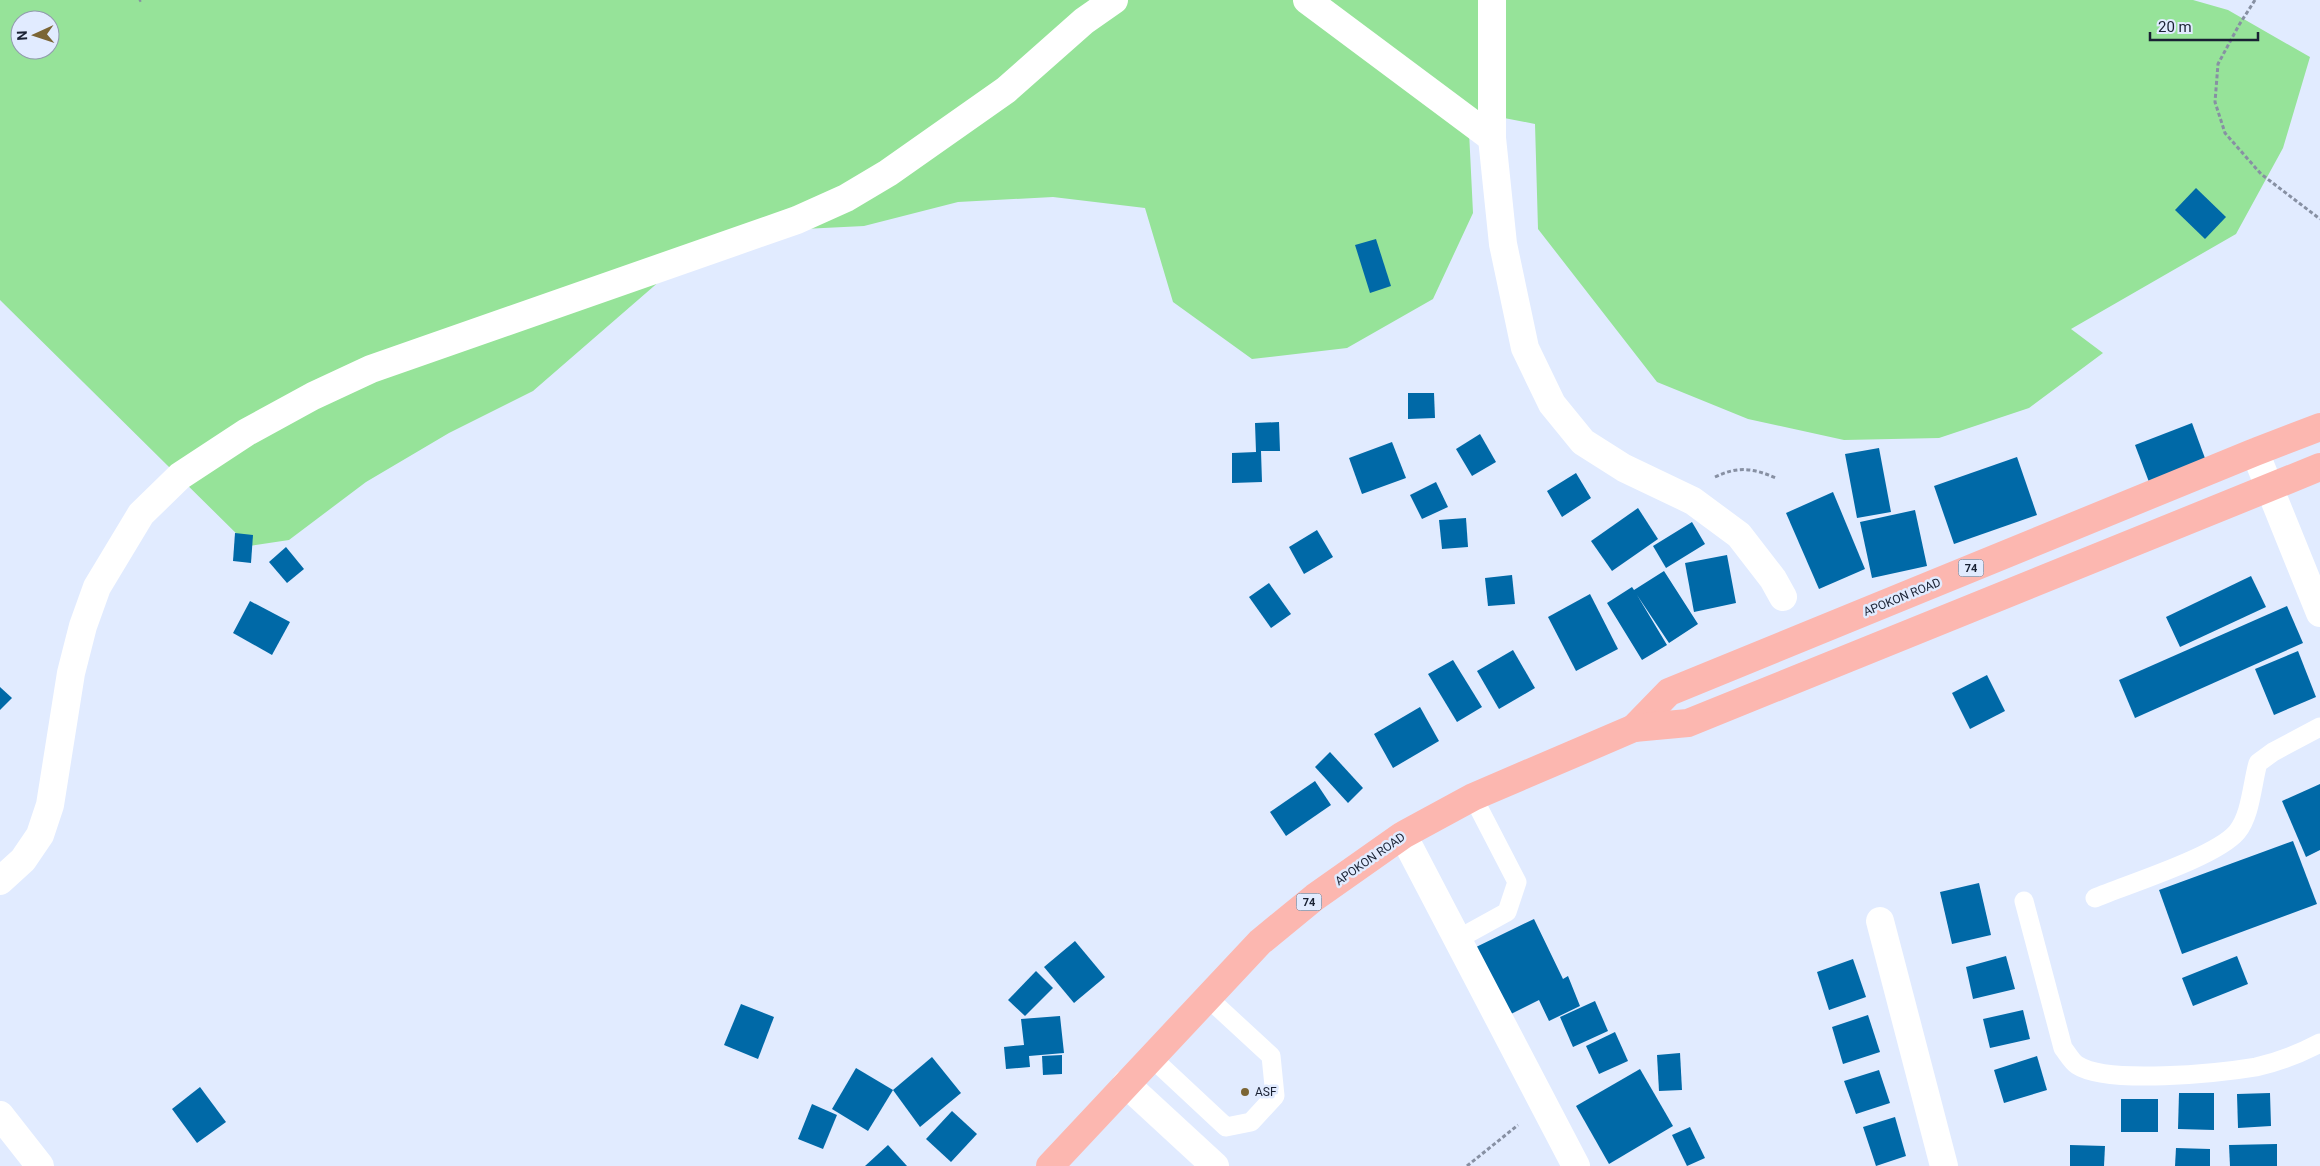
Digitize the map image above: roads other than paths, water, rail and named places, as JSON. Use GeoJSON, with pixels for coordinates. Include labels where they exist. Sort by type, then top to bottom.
{"type":"FeatureCollection","features":[{"type":"Feature","properties":{"kind":"highway","name":"APOKON ROAD"},"geometry":{"type":"LineString","coordinates":[[1634,728],[1669,692],[2320,427]]}},
{"type":"Feature","properties":{"kind":"highway","name":"APOKON ROAD"},"geometry":{"type":"LineString","coordinates":[[1050,1166],[1206,997],[1260,942],[1315,897],[1403,836],[1473,797],[1634,728],[1688,723],[2270,489],[2320,467]]}},
{"type":"Feature","properties":{"kind":"street"},"geometry":{"type":"LineString","coordinates":[[0,881],[23,860],[40,835],[50,805],[71,673],[83,626],[97,587],[141,514],[180,476],[247,432],[313,396],[371,369],[797,220],[846,198],[888,173],[1006,90],[1084,21],[1114,0]]}},
{"type":"Feature","properties":{"kind":"street"},"geometry":{"type":"LineString","coordinates":[[1307,0],[1492,138]]}},
{"type":"Feature","properties":{"kind":"street"},"geometry":{"type":"LineString","coordinates":[[1498,1],[1492,138],[1503,244],[1525,348],[1552,404],[1583,442],[1624,468],[1693,501],[1739,535],[1773,579],[1783,597]]}},
{"type":"Feature","properties":{"kind":"street"},"geometry":{"type":"LineString","coordinates":[[2255,452],[2320,613]]}},
{"type":"Feature","properties":{"kind":"street"},"geometry":{"type":"LineString","coordinates":[[1403,836],[1576,1166]]}},
{"type":"Feature","properties":{"kind":"street"},"geometry":{"type":"LineString","coordinates":[[1880,921],[1944,1166]]}},
{"type":"Feature","properties":{"kind":"street"},"geometry":{"type":"LineString","coordinates":[[1126,1084],[1215,1166]]}},
{"type":"Feature","properties":{"kind":"street"},"geometry":{"type":"LineString","coordinates":[[0,1115],[40,1166]]}},
{"type":"Feature","properties":{"kind":"lane"},"geometry":{"type":"LineString","coordinates":[[2095,898],[2209,852],[2237,832],[2247,812],[2258,763],[2272,752],[2320,727]]}},
{"type":"Feature","properties":{"kind":"lane"},"geometry":{"type":"LineString","coordinates":[[1458,939],[1507,912],[1517,882],[1473,797]]}},
{"type":"Feature","properties":{"kind":"lane"},"geometry":{"type":"LineString","coordinates":[[2024,901],[2063,1048],[2077,1065],[2100,1072],[2126,1076],[2209,1073],[2264,1065],[2295,1056],[2320,1043]]}},
{"type":"Feature","properties":{"kind":"lane"},"geometry":{"type":"LineString","coordinates":[[1151,1057],[1226,1127],[1251,1122],[1275,1096],[1271,1056],[1206,997]]}},
{"type":"Feature","properties":{"kind":"place","name":"ASF"},"geometry":{"type":"Point","coordinates":[1245,1092]}}]}
